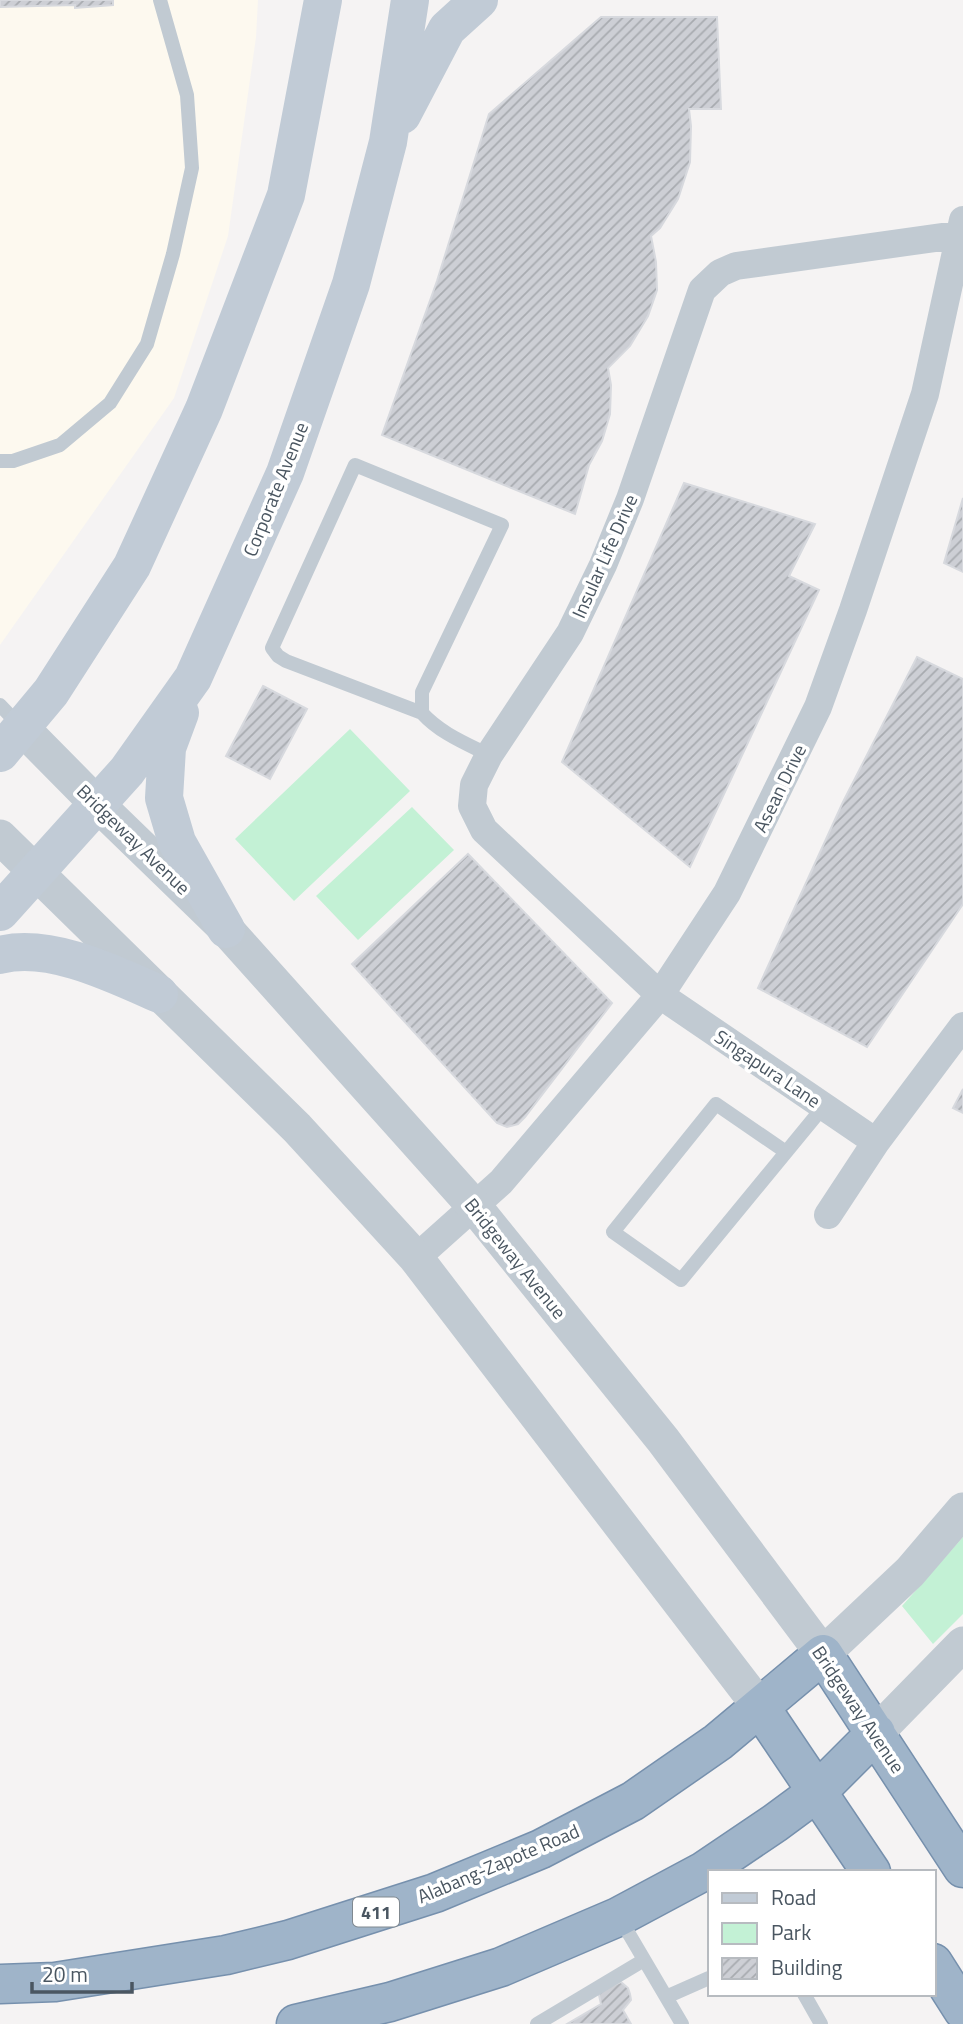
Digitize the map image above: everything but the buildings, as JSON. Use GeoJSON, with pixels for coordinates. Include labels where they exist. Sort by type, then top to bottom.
{"type":"FeatureCollection","features":[{"type":"Feature","properties":{"kind":"highway","name":"Alabang-Zapote Road"},"geometry":{"type":"LineString","coordinates":[[0,1984],[55,1982],[226,1955],[288,1940],[435,1893],[541,1849],[633,1801],[718,1742],[823,1654]]}},
{"type":"Feature","properties":{"kind":"highway","name":"Bridgeway Avenue"},"geometry":{"type":"LineString","coordinates":[[823,1654],[963,1868]]}},
{"type":"Feature","properties":{"kind":"highway"},"geometry":{"type":"LineString","coordinates":[[760,1707],[870,1870]]}},
{"type":"Feature","properties":{"kind":"highway"},"geometry":{"type":"LineString","coordinates":[[296,2024],[390,2002],[502,1967],[618,1917],[704,1871],[775,1823],[817,1792],[876,1733]]}},
{"type":"Feature","properties":{"kind":"highway"},"geometry":{"type":"LineString","coordinates":[[937,1968],[963,2010]]}},
{"type":"Feature","properties":{"kind":"highway"},"geometry":{"type":"LineString","coordinates":[[937,1968],[953,2024]]}},
{"type":"Feature","properties":{"kind":"main road"},"geometry":{"type":"LineString","coordinates":[[7,729],[51,692],[132,566],[204,409],[286,195],[323,0]]}},
{"type":"Feature","properties":{"kind":"main road","name":"Corporate Avenue"},"geometry":{"type":"LineString","coordinates":[[0,912],[127,771],[193,678],[285,473],[351,284],[388,142],[410,0]]}},
{"type":"Feature","properties":{"kind":"main road"},"geometry":{"type":"LineString","coordinates":[[388,142],[447,29],[479,0]]}},
{"type":"Feature","properties":{"kind":"main road"},"geometry":{"type":"LineString","coordinates":[[193,678],[167,748],[164,798],[177,842],[226,929]]}},
{"type":"Feature","properties":{"kind":"main road"},"geometry":{"type":"LineString","coordinates":[[0,956],[38,952],[101,969],[159,994]]}},
{"type":"Feature","properties":{"kind":"street","name":"Insular Life Drive"},"geometry":{"type":"LineString","coordinates":[[660,995],[484,830],[472,806],[474,785],[489,755],[570,633],[603,565],[630,499],[702,290],[720,273],[736,266],[962,229]]}},
{"type":"Feature","properties":{"kind":"street","name":"Asean Drive"},"geometry":{"type":"LineString","coordinates":[[415,1258],[501,1182],[660,995],[727,893],[818,708],[853,610],[925,394],[962,229]]}},
{"type":"Feature","properties":{"kind":"street","name":"Bridgeway Avenue"},"geometry":{"type":"LineString","coordinates":[[7,729],[97,804],[226,929],[474,1206],[663,1440],[823,1654]]}},
{"type":"Feature","properties":{"kind":"street"},"geometry":{"type":"LineString","coordinates":[[0,837],[297,1128],[415,1258],[760,1707]]}},
{"type":"Feature","properties":{"kind":"street","name":"Singapura Lane"},"geometry":{"type":"LineString","coordinates":[[660,995],[876,1142]]}},
{"type":"Feature","properties":{"kind":"street"},"geometry":{"type":"LineString","coordinates":[[828,1215],[876,1142],[963,1026]]}},
{"type":"Feature","properties":{"kind":"street"},"geometry":{"type":"LineString","coordinates":[[823,1654],[910,1572],[963,1510]]}},
{"type":"Feature","properties":{"kind":"street"},"geometry":{"type":"LineString","coordinates":[[876,1733],[963,1644]]}},
{"type":"Feature","properties":{"kind":"lane"},"geometry":{"type":"LineString","coordinates":[[0,461],[13,461],[60,445],[110,403],[148,344],[173,254],[192,168],[187,96],[160,0]]}},
{"type":"Feature","properties":{"kind":"lane"},"geometry":{"type":"LineString","coordinates":[[422,713],[422,692],[502,524],[355,465],[272,648],[286,661],[422,713],[432,725],[489,755]]}},
{"type":"Feature","properties":{"kind":"lane"},"geometry":{"type":"LineString","coordinates":[[786,1152],[716,1104],[613,1232],[681,1280],[824,1106]]}},
{"type":"Feature","properties":{"kind":"lane"},"geometry":{"type":"LineString","coordinates":[[618,1917],[682,2024]]}},
{"type":"Feature","properties":{"kind":"lane"},"geometry":{"type":"LineString","coordinates":[[537,2024],[644,1960]]}},
{"type":"Feature","properties":{"kind":"lane"},"geometry":{"type":"LineString","coordinates":[[666,1997],[708,1978]]}},
{"type":"Feature","properties":{"kind":"lane"},"geometry":{"type":"LineString","coordinates":[[805,1996],[821,2024]]}},
{"type":"Feature","properties":{"kind":"shaded area"},"geometry":{"type":"Polygon","coordinates":[[[0,0],[258,0],[256,37],[228,236],[174,398],[0,645],[0,0]]]}},
{"type":"Feature","properties":{"kind":"green space"},"geometry":{"type":"Polygon","coordinates":[[[350,729],[410,791],[294,901],[235,839],[350,729]]]}},
{"type":"Feature","properties":{"kind":"green space"},"geometry":{"type":"Polygon","coordinates":[[[412,807],[454,850],[358,940],[316,896],[412,807]]]}},
{"type":"Feature","properties":{"kind":"green space"},"geometry":{"type":"Polygon","coordinates":[[[963,1537],[963,1614],[933,1644],[902,1606],[963,1537]]]}}]}
